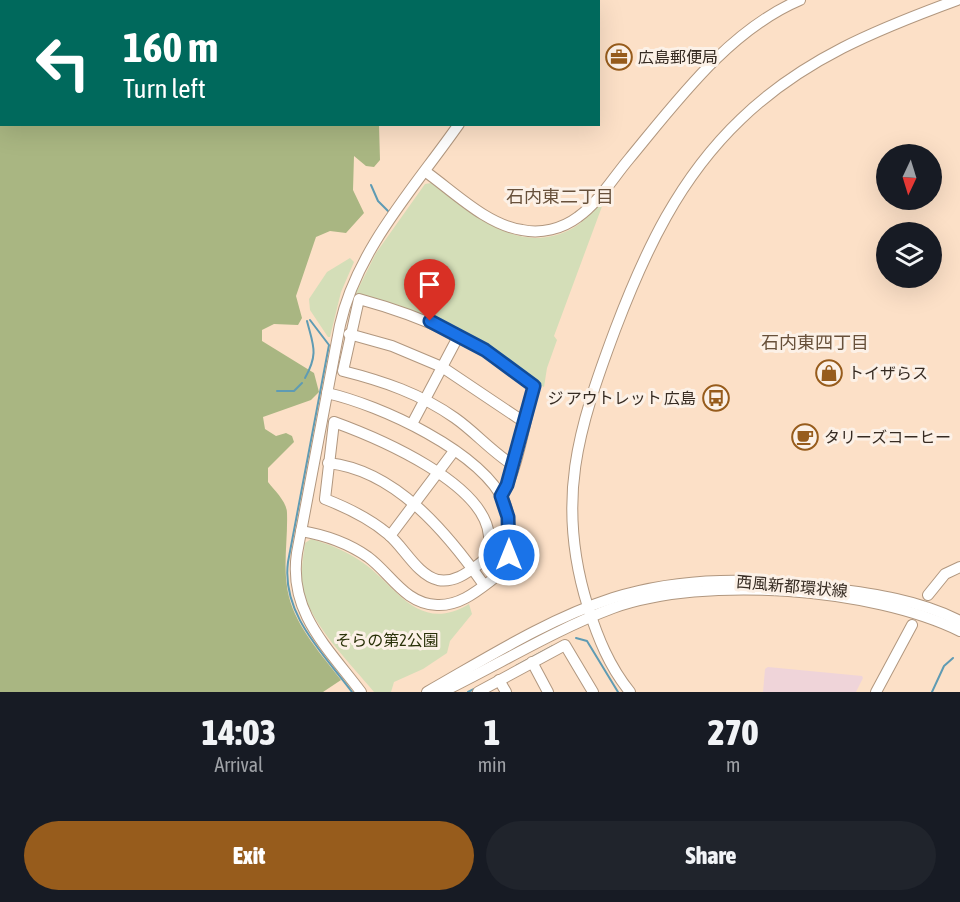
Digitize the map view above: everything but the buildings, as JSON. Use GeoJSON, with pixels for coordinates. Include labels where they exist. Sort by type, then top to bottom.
{"type":"FeatureCollection","features":[{"type":"Feature","properties":{"kind":"street"},"geometry":{"type":"LineString","coordinates":[[426,171],[504,225],[532,231],[562,226],[586,210],[683,95],[711,67],[755,26],[800,0]]}},
{"type":"Feature","properties":{"kind":"street"},"geometry":{"type":"LineString","coordinates":[[630,692],[611,665],[590,613],[578,568],[572,521],[572,484],[578,444],[591,395],[637,271],[673,201],[704,159],[731,129],[788,80],[847,44],[957,0]]}},
{"type":"Feature","properties":{"kind":"street"},"geometry":{"type":"LineString","coordinates":[[361,692],[313,627],[300,603],[295,576],[301,531],[342,316],[356,277],[370,250],[458,126]]}},
{"type":"Feature","properties":{"kind":"street"},"geometry":{"type":"LineString","coordinates":[[501,496],[506,490],[513,465],[524,422],[534,386],[499,359],[459,335],[416,315],[359,298],[343,371],[388,383],[425,400],[471,429],[513,465]]}},
{"type":"Feature","properties":{"kind":"street"},"geometry":{"type":"LineString","coordinates":[[350,334],[392,346],[442,367],[524,422]]}},
{"type":"Feature","properties":{"kind":"street"},"geometry":{"type":"LineString","coordinates":[[412,424],[459,335]]}},
{"type":"Feature","properties":{"kind":"street"},"geometry":{"type":"LineString","coordinates":[[301,531],[332,538],[358,551],[377,565],[406,595],[427,604],[446,605],[458,602],[499,574],[509,555],[508,517],[501,496],[454,451],[412,424],[352,399],[327,393]]}},
{"type":"Feature","properties":{"kind":"street"},"geometry":{"type":"LineString","coordinates":[[334,422],[386,441],[438,473],[466,497],[488,523],[488,552],[485,559],[452,580],[435,579],[422,571],[390,536],[360,515],[325,499],[334,422]]}},
{"type":"Feature","properties":{"kind":"street"},"geometry":{"type":"LineString","coordinates":[[390,536],[454,451]]}},
{"type":"Feature","properties":{"kind":"street"},"geometry":{"type":"LineString","coordinates":[[328,463],[375,479],[414,503],[432,518],[484,585]]}},
{"type":"Feature","properties":{"kind":"street"},"geometry":{"type":"LineString","coordinates":[[928,594],[945,574],[960,567]]}},
{"type":"Feature","properties":{"kind":"street","name":"西風新都環状線"},"geometry":{"type":"LineString","coordinates":[[442,692],[624,595],[669,585],[725,580],[792,583],[899,599],[960,621]]}},
{"type":"Feature","properties":{"kind":"street","name":"西風新都環状線"},"geometry":{"type":"LineString","coordinates":[[427,692],[544,628],[590,613],[671,595],[761,590],[883,605],[929,618],[960,631]]}},
{"type":"Feature","properties":{"kind":"street"},"geometry":{"type":"LineString","coordinates":[[876,692],[912,625]]}},
{"type":"Feature","properties":{"kind":"street"},"geometry":{"type":"LineString","coordinates":[[478,692],[565,645],[593,692]]}},
{"type":"Feature","properties":{"kind":"street"},"geometry":{"type":"LineString","coordinates":[[532,663],[549,692]]}},
{"type":"Feature","properties":{"kind":"street"},"geometry":{"type":"LineString","coordinates":[[499,680],[506,692]]}},
{"type":"Feature","properties":{"kind":"shaded area"},"geometry":{"type":"Polygon","coordinates":[[[768,667],[862,676],[863,678],[856,692],[763,692],[765,669],[768,667]]]}},
{"type":"Feature","properties":{"kind":"green space"},"geometry":{"type":"Polygon","coordinates":[[[0,126],[379,126],[380,160],[374,167],[366,166],[354,156],[353,190],[364,213],[346,233],[330,231],[316,237],[296,296],[302,318],[298,325],[274,324],[262,330],[262,341],[314,373],[319,392],[311,400],[263,417],[265,429],[276,436],[286,433],[292,436],[294,442],[268,468],[268,482],[286,509],[286,576],[289,597],[298,620],[311,641],[341,680],[323,692],[0,692],[0,126]]]}},
{"type":"Feature","properties":{"kind":"green space"},"geometry":{"type":"Polygon","coordinates":[[[431,183],[463,207],[497,228],[515,235],[534,238],[553,236],[573,228],[604,201],[554,336],[557,340],[547,368],[544,387],[381,302],[355,295],[376,253],[425,184],[431,183]]]}},
{"type":"Feature","properties":{"kind":"green space"},"geometry":{"type":"Polygon","coordinates":[[[350,258],[354,262],[341,292],[330,337],[328,337],[310,310],[309,299],[327,272],[350,258]]]}},
{"type":"Feature","properties":{"kind":"green space","name":"そらの第2公園"},"geometry":{"type":"Polygon","coordinates":[[[311,539],[337,548],[356,558],[397,594],[422,610],[436,614],[451,612],[469,604],[472,614],[450,641],[447,653],[423,669],[394,682],[391,692],[374,692],[322,630],[307,602],[302,583],[302,566],[305,543],[311,539]]]}},
{"type":"Feature","properties":{"kind":"waterway"},"geometry":{"type":"LineString","coordinates":[[371,185],[378,201],[388,211]]}},
{"type":"Feature","properties":{"kind":"waterway"},"geometry":{"type":"LineString","coordinates":[[310,320],[329,345],[288,562],[288,581],[291,599],[307,632],[352,692]]}},
{"type":"Feature","properties":{"kind":"waterway"},"geometry":{"type":"LineString","coordinates":[[305,378],[312,362],[314,349],[307,321]]}},
{"type":"Feature","properties":{"kind":"waterway"},"geometry":{"type":"LineString","coordinates":[[277,391],[294,391],[302,383]]}},
{"type":"Feature","properties":{"kind":"waterway"},"geometry":{"type":"LineString","coordinates":[[576,638],[587,641],[618,692]]}},
{"type":"Feature","properties":{"kind":"waterway"},"geometry":{"type":"LineString","coordinates":[[516,666],[553,646]]}},
{"type":"Feature","properties":{"kind":"waterway"},"geometry":{"type":"LineString","coordinates":[[932,692],[944,666],[953,658]]}},
{"type":"Feature","properties":{"kind":"waterway"},"geometry":{"type":"LineString","coordinates":[[468,692],[474,689]]}},
{"type":"Feature","properties":{"kind":"place","name":"広島郵便局"},"geometry":{"type":"Point","coordinates":[619,57]}},
{"type":"Feature","properties":{"kind":"place","name":"トイザらス"},"geometry":{"type":"Point","coordinates":[829,373]}},
{"type":"Feature","properties":{"kind":"place","name":"ジ アウトレット 広島"},"geometry":{"type":"Point","coordinates":[716,398]}},
{"type":"Feature","properties":{"kind":"place","name":"タリーズコーヒー"},"geometry":{"type":"Point","coordinates":[805,437]}},
{"type":"Feature","properties":{"kind":"district","name":"石内東二丁目"},"geometry":{"type":"Point","coordinates":[560,197]}},
{"type":"Feature","properties":{"kind":"district","name":"石内東四丁目"},"geometry":{"type":"Point","coordinates":[815,343]}},
{"type":"Feature","properties":{"kind":"route"},"geometry":{"type":"LineString","coordinates":[[430,321],[485,350],[534,386],[506,490],[501,496],[507,507],[509,555]]}}]}
